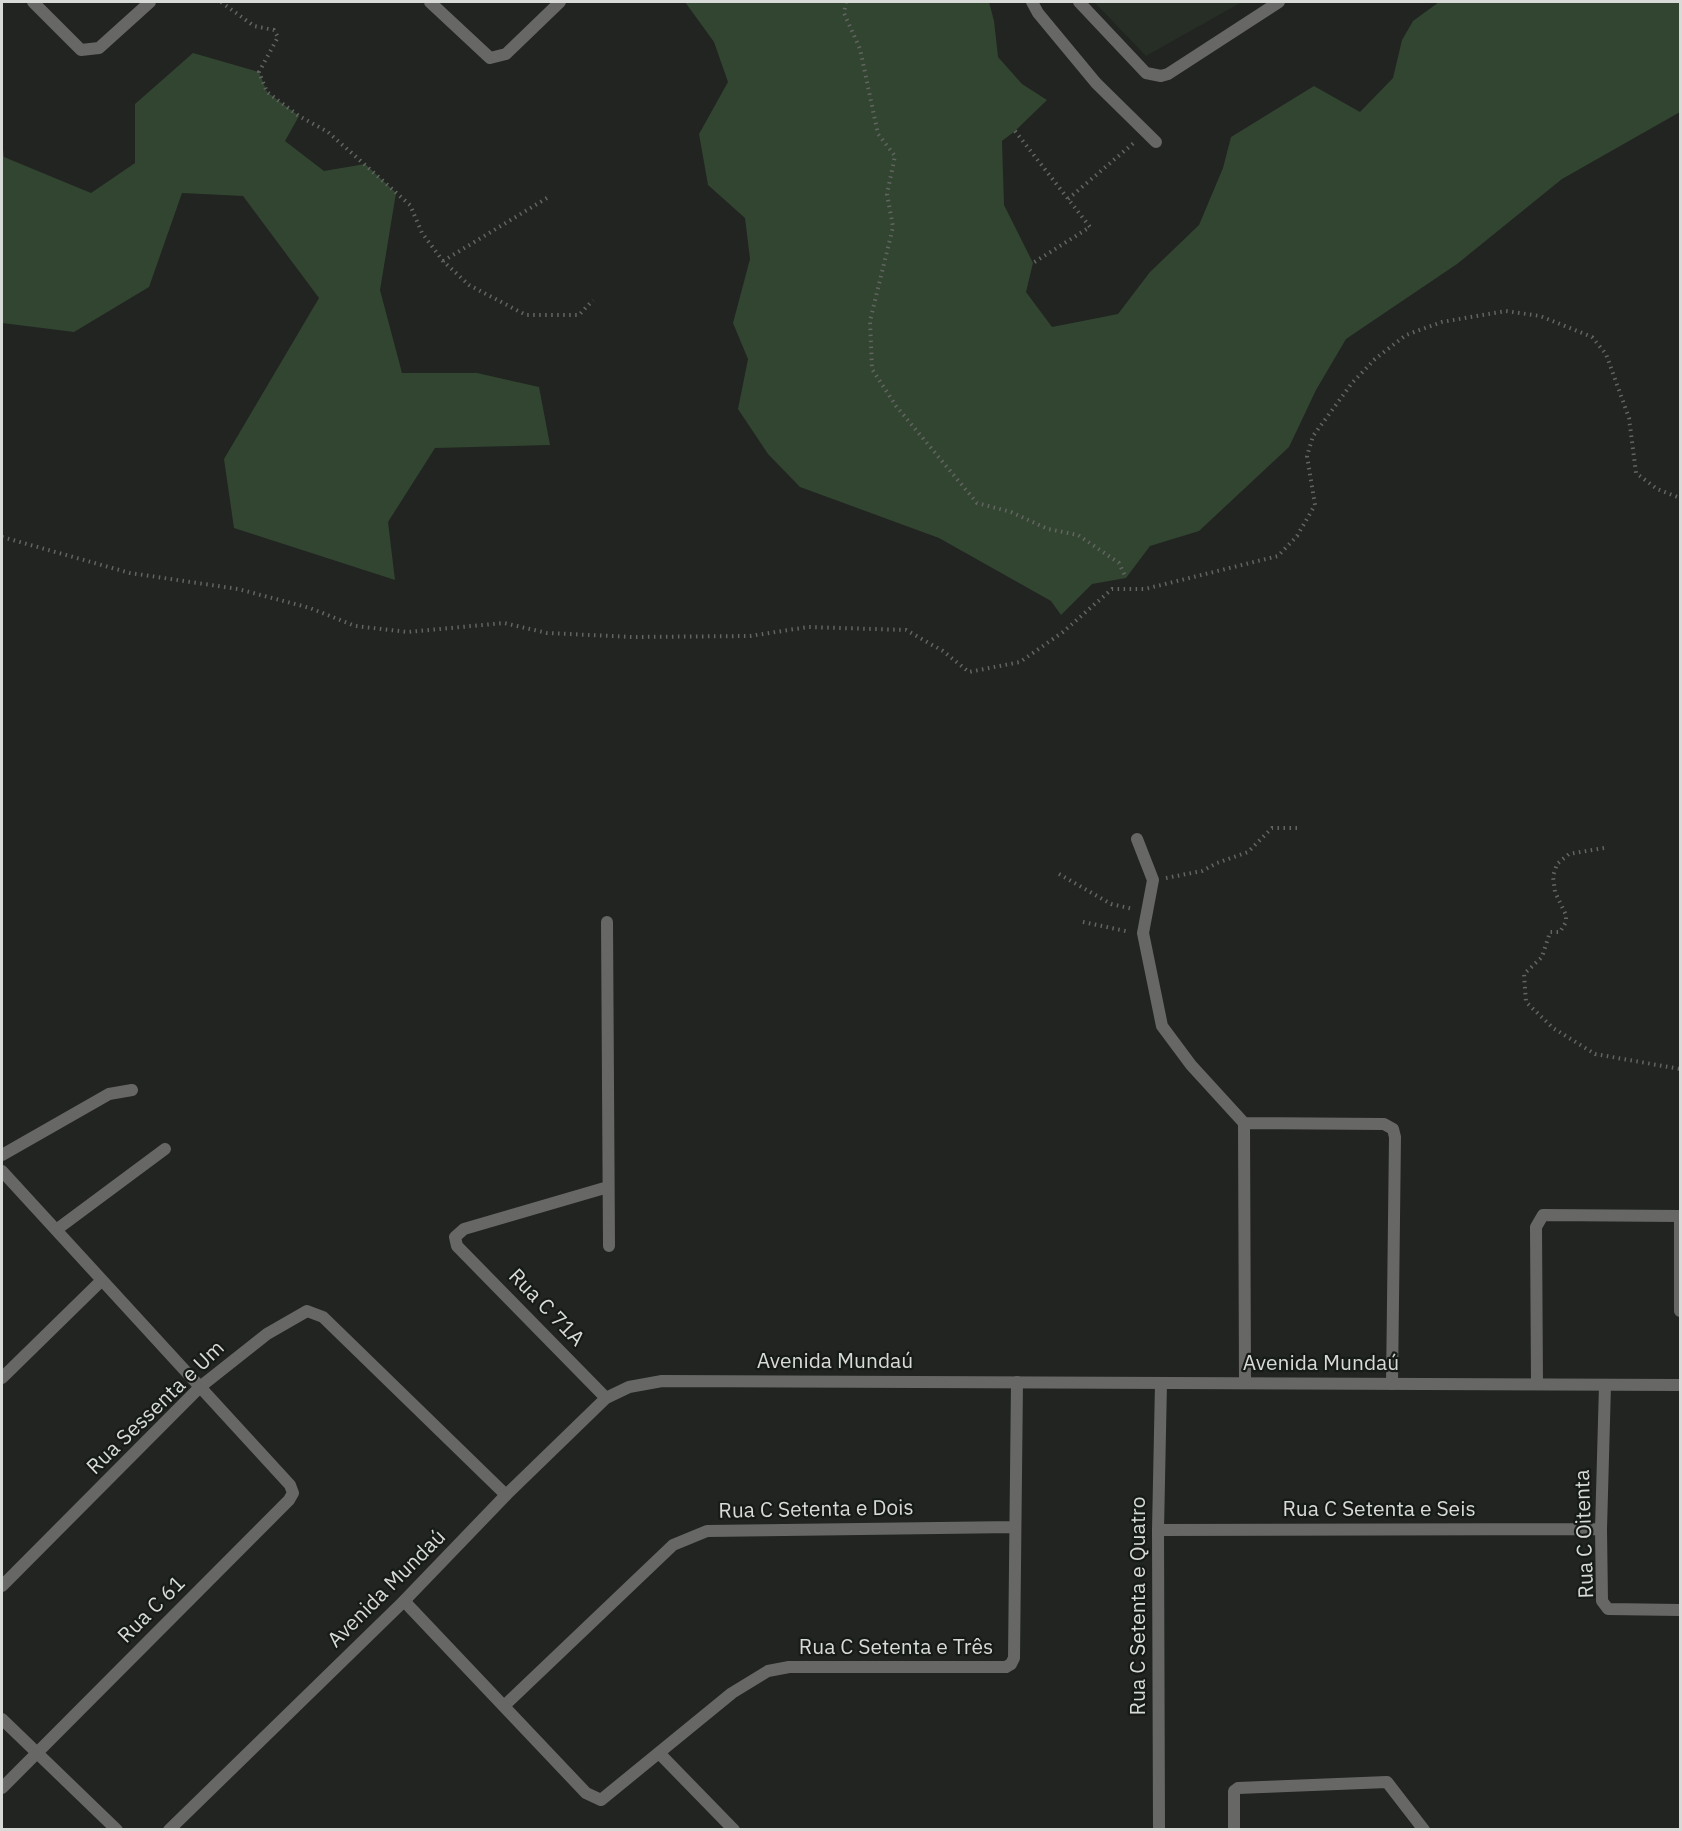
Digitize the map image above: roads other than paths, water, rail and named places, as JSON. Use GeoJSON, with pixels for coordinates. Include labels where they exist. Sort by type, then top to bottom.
{"type":"FeatureCollection","features":[{"type":"Feature","properties":{"kind":"street"},"geometry":{"type":"LineString","coordinates":[[33,2],[81,50],[99,48],[150,2]]}},
{"type":"Feature","properties":{"kind":"street"},"geometry":{"type":"LineString","coordinates":[[430,2],[490,58],[506,54],[560,2]]}},
{"type":"Feature","properties":{"kind":"street"},"geometry":{"type":"LineString","coordinates":[[1032,2],[1038,13],[1096,83],[1156,142]]}},
{"type":"Feature","properties":{"kind":"street"},"geometry":{"type":"LineString","coordinates":[[1079,2],[1146,73],[1161,76],[1168,74],[1279,2]]}},
{"type":"Feature","properties":{"kind":"street"},"geometry":{"type":"LineString","coordinates":[[1137,839],[1152,880],[1143,933],[1162,1026],[1191,1065],[1244,1123],[1245,1383]]}},
{"type":"Feature","properties":{"kind":"street"},"geometry":{"type":"LineString","coordinates":[[607,922],[609,1246]]}},
{"type":"Feature","properties":{"kind":"street"},"geometry":{"type":"LineString","coordinates":[[2,1155],[109,1094],[132,1090]]}},
{"type":"Feature","properties":{"kind":"street"},"geometry":{"type":"LineString","coordinates":[[1244,1123],[1384,1124],[1393,1129],[1395,1137],[1392,1384]]}},
{"type":"Feature","properties":{"kind":"street"},"geometry":{"type":"LineString","coordinates":[[56,1230],[165,1149]]}},
{"type":"Feature","properties":{"kind":"street"},"geometry":{"type":"LineString","coordinates":[[3,1174],[200,1387]]}},
{"type":"Feature","properties":{"kind":"street","name":"Rua C 71A"},"geometry":{"type":"LineString","coordinates":[[606,1398],[457,1245],[455,1237],[464,1229],[608,1187]]}},
{"type":"Feature","properties":{"kind":"street"},"geometry":{"type":"LineString","coordinates":[[1537,1384],[1536,1227],[1543,1215],[1680,1216],[1680,1311]]}},
{"type":"Feature","properties":{"kind":"street"},"geometry":{"type":"LineString","coordinates":[[2,1378],[101,1281]]}},
{"type":"Feature","properties":{"kind":"street","name":"Rua Sessenta e Um"},"geometry":{"type":"LineString","coordinates":[[2,1586],[200,1387],[267,1334],[307,1311],[323,1317],[506,1495]]}},
{"type":"Feature","properties":{"kind":"street","name":"Avenida Mundaú"},"geometry":{"type":"LineString","coordinates":[[169,1830],[405,1601],[506,1495],[606,1398],[629,1387],[662,1381],[1680,1385]]}},
{"type":"Feature","properties":{"kind":"street","name":"Rua C Setenta e Três"},"geometry":{"type":"LineString","coordinates":[[504,1706],[586,1793],[601,1800],[732,1692],[768,1671],[789,1667],[1006,1667],[1011,1665],[1014,1658],[1017,1382]]}},
{"type":"Feature","properties":{"kind":"street","name":"Rua C Setenta e Quatro"},"geometry":{"type":"LineString","coordinates":[[1159,1830],[1158,1530],[1161,1383]]}},
{"type":"Feature","properties":{"kind":"street","name":"Rua C Oitenta"},"geometry":{"type":"LineString","coordinates":[[1605,1385],[1601,1529],[1602,1601],[1608,1609],[1680,1610]]}},
{"type":"Feature","properties":{"kind":"street","name":"Rua C 61"},"geometry":{"type":"LineString","coordinates":[[2,1788],[289,1500],[293,1492],[290,1485],[200,1387]]}},
{"type":"Feature","properties":{"kind":"street","name":"Rua C Setenta e Dois"},"geometry":{"type":"LineString","coordinates":[[504,1706],[673,1545],[707,1531],[1015,1527]]}},
{"type":"Feature","properties":{"kind":"street","name":"Rua C Setenta e Seis"},"geometry":{"type":"LineString","coordinates":[[1158,1530],[1601,1529]]}},
{"type":"Feature","properties":{"kind":"street"},"geometry":{"type":"LineString","coordinates":[[405,1601],[504,1706]]}},
{"type":"Feature","properties":{"kind":"street"},"geometry":{"type":"LineString","coordinates":[[2,1719],[117,1830]]}},
{"type":"Feature","properties":{"kind":"street"},"geometry":{"type":"LineString","coordinates":[[659,1753],[734,1830]]}},
{"type":"Feature","properties":{"kind":"street"},"geometry":{"type":"LineString","coordinates":[[1234,1830],[1234,1791],[1238,1788],[1388,1782],[1424,1830]]}}]}
